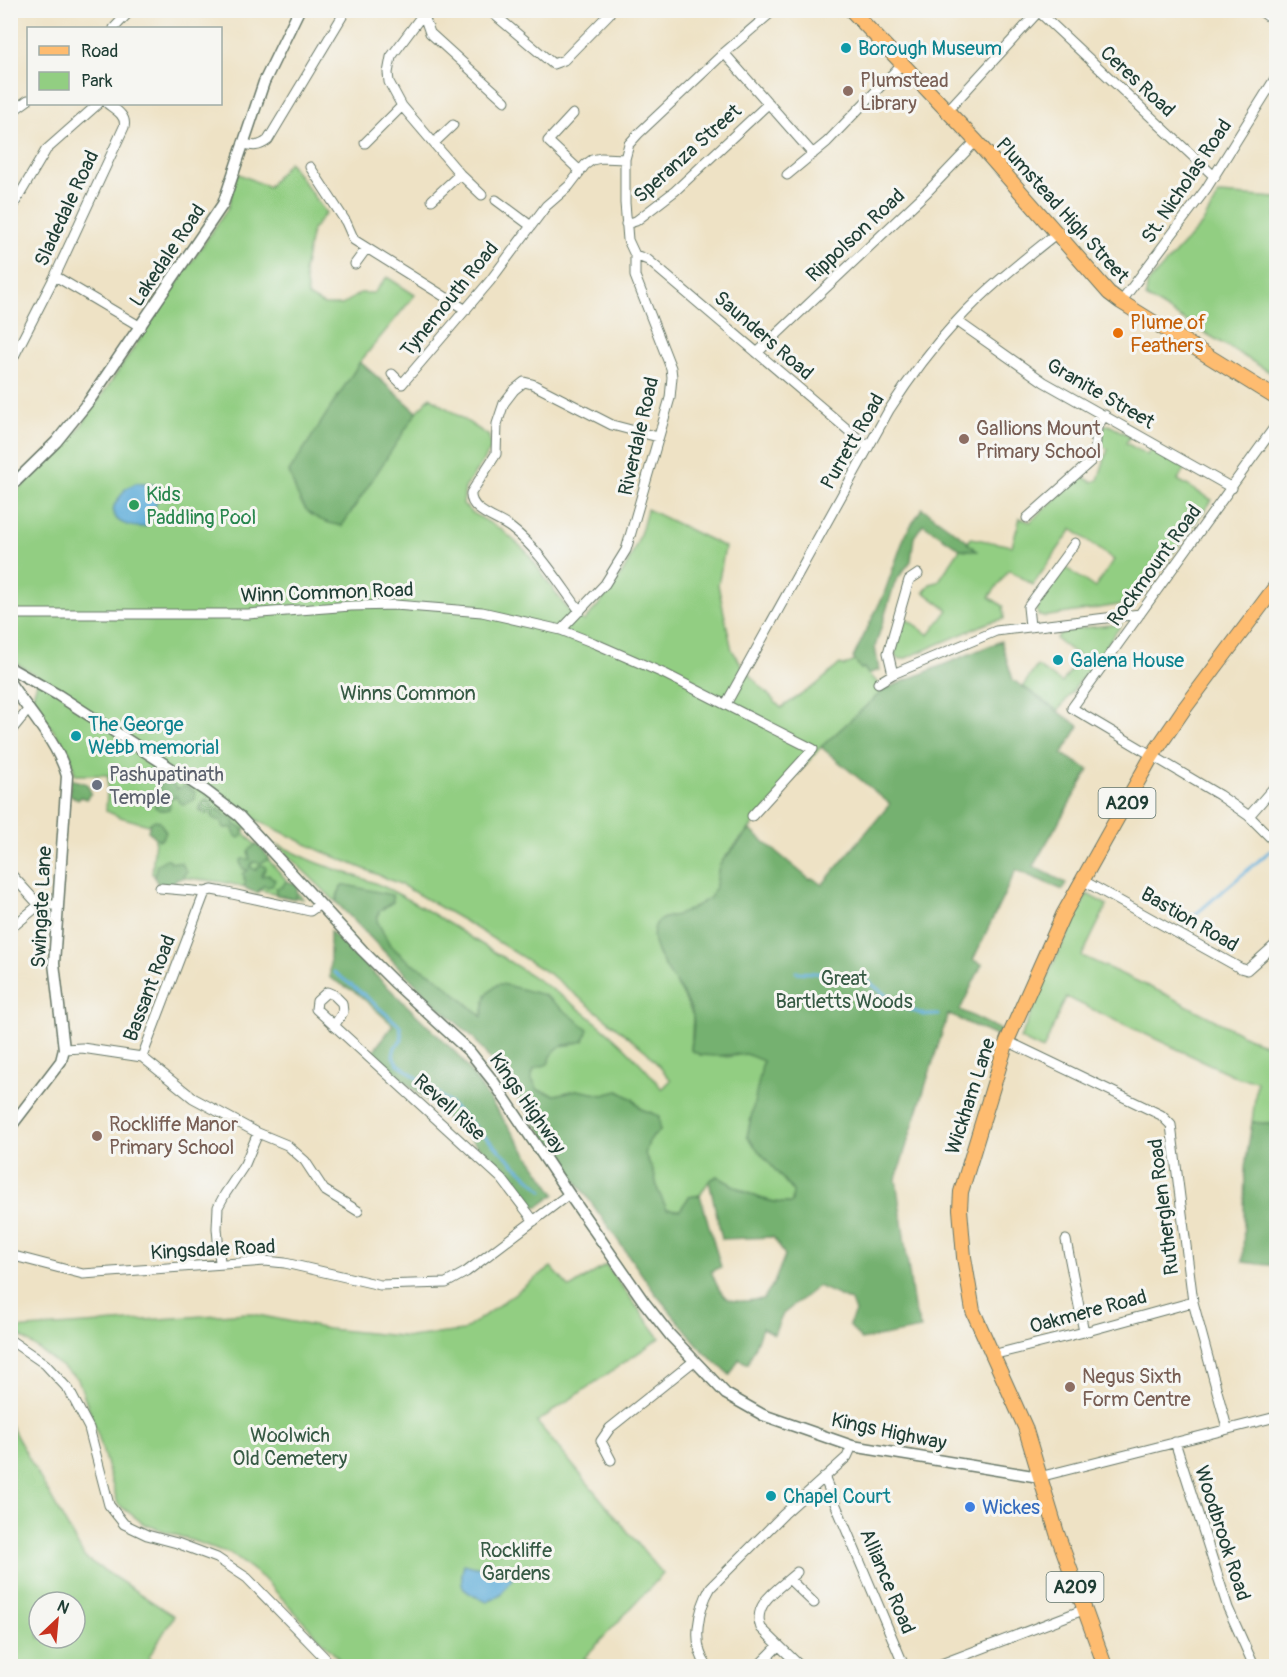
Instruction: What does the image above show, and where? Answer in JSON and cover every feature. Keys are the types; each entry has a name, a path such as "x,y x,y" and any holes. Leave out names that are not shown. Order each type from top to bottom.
{"main road":[{"name":"Plumstead High Street","path":"851,10 976,141 1096,280 1121,302 1276,398"},
{"name":"Wickham Lane","path":"1105,1666 1083,1610 1025,1427 971,1302 964,1257 961,1192 1007,1041 1041,961 1082,880 1152,756 1276,586"}],"street":[{"path":"115,27 131,10"},
{"name":"Lakedale Road","path":"10,487 57,442 76,419 223,204 264,82 299,10"},
{"path":"243,143 253,147 267,140 346,10"},
{"path":"489,10 552,64 564,60 609,14 606,10"},
{"name":"Riverdale Road","path":"561,630 605,584 626,550 670,398 671,368 635,276 635,255 628,240 625,159 633,139 724,53 774,10"},
{"path":"1259,10 1276,22"},
{"path":"423,11 430,33 505,101"},
{"path":"423,11 391,57 388,64 389,82 402,106 460,174 482,195"},
{"path":"947,111 1039,11"},
{"name":"Ceres Road","path":"1039,11 1215,177"},
{"name":"Speranza Street","path":"724,53 813,154"},
{"path":"787,175 813,154 902,64"},
{"name":"St. Nicholas Road","path":"1121,302 1173,236 1215,177 1276,77"},
{"path":"10,114 27,101"},
{"name":"Speranza Street","path":"626,224 636,221 675,191 769,103"},
{"path":"10,211 46,150 97,105"},
{"name":"Sladedale Road","path":"10,364 55,276 126,122 123,116 109,105"},
{"path":"365,143 402,106"},
{"path":"573,114 548,141 580,171"},
{"path":"434,143 453,125"},
{"name":"Rippolson Road","path":"757,353 928,191 976,141"},
{"name":"Tynemouth Road","path":"392,374 402,384 441,346 546,206 569,186 580,171 592,160 625,159"},
{"path":"310,167 346,222 354,240 466,310"},
{"path":"432,200 460,174"},
{"path":"496,200 531,225"},
{"name":"Purrett Road","path":"726,704 903,388 957,321 999,280 1057,233"},
{"path":"355,264 366,249"},
{"name":"Saunders Road","path":"635,255 648,260 868,447"},
{"path":"55,276 141,327"},
{"name":"Granite Street","path":"957,321 1044,382 1232,489"},
{"path":"580,611 524,539 506,524 475,506 470,499 471,493 496,454 497,424 504,403 524,382 612,424 658,437"},
{"path":"1026,518 1090,462 1095,454 1097,427 1105,415"},
{"name":"Rockmount Road","path":"1152,756 1072,708 1276,425"},
{"path":"1030,626 1029,607 1075,543"},
{"path":"893,674 888,653 909,580 918,574"},
{"name":"Winn Common Road","path":"10,614 238,614 395,605 482,612 561,630 633,659 813,748 752,816"},
{"path":"878,683 893,674 996,631 1140,614"},
{"name":"Kings Highway","path":"10,668 58,695 223,802 239,816 394,982 470,1052 493,1081 568,1194 644,1302 670,1335 726,1394 763,1415 852,1446 1039,1477"},
{"name":"Swingate Lane","path":"10,683 58,755 67,776 54,963 64,1049"},
{"path":"10,732 28,710"},
{"path":"1152,756 1219,795 1249,816 1276,843"},
{"path":"1249,816 1276,785"},
{"path":"10,873 39,905"},
{"name":"Bastion Road","path":"1082,880 1240,968 1247,970 1276,945"},
{"path":"160,888 205,892 212,890 310,911 320,904"},
{"name":"Bassant Road","path":"64,1049 82,1048 142,1057 205,892"},
{"path":"10,929 39,905 58,905"},
{"name":"Revell Rise","path":"334,1026 502,1179 534,1221"},
{"name":"Rutherglen Road","path":"1007,1041 1161,1115 1171,1125 1193,1302 1227,1428"},
{"path":"11,1126 61,1061 64,1049"},
{"path":"142,1057 193,1098 258,1133 287,1145 305,1161 324,1190 358,1211"},
{"path":"220,1263 218,1207 245,1164 258,1133"},
{"name":"Kingsdale Road","path":"10,1256 83,1275 265,1261 285,1263 380,1285 446,1283 466,1272 568,1194"},
{"path":"1066,1240 1084,1332"},
{"name":"Oakmere Road","path":"992,1354 1193,1302"},
{"path":"10,1340 45,1364 69,1390 89,1428 101,1479 110,1505 124,1524 147,1535 218,1558 243,1575 327,1660 330,1666"},
{"path":"611,1460 601,1441 610,1428 694,1361"},
{"path":"1039,1477 1276,1417"},
{"name":"Woodbrook Road","path":"1175,1442 1228,1608 1254,1666"},
{"path":"707,1666 700,1652 699,1642 701,1610 711,1587 847,1457 852,1446"},
{"name":"Alliance Road","path":"824,1478 904,1666"},
{"path":"797,1572 762,1604 758,1612 758,1620 761,1628 800,1666"},
{"path":"789,1579 814,1603"},
{"path":"936,1666 1083,1610"},
{"path":"758,1666 778,1646"}],"green space":[{"name":"Winns Common","path":"289,162 326,213 312,230 304,271 308,296 324,305 342,305 360,293 374,293 387,277 415,295 360,362 417,412 430,397 489,436 491,449 465,488 463,504 471,512 502,530 526,551 568,610 584,621 616,583 638,541 647,509 725,547 718,585 732,650 746,671 781,708 816,685 840,664 844,666 855,661 885,689 821,747 730,851 719,865 711,898 680,915 664,918 655,926 657,952 693,1016 691,1050 727,1057 746,1054 764,1060 747,1136 793,1191 792,1203 762,1199 717,1176 709,1181 700,1195 689,1197 680,1210 667,1209 645,1154 649,1141 660,1130 653,1113 641,1109 633,1099 619,1091 603,1095 577,1090 555,1095 538,1090 531,1078 534,1069 548,1064 552,1053 558,1046 570,1045 484,1001 483,1017 435,976 408,961 390,945 377,921 379,911 393,902 392,895 346,885 338,893 336,902 276,844 313,861 377,884 430,912 575,1005 621,1044 662,1089 671,1080 647,1052 551,975 400,884 321,851 253,818 244,832 303,899 222,882 152,874 156,827 106,811 108,775 75,775 69,751 31,701 39,677 11,660 10,498 77,432 228,208 237,173 268,187"},
{"path":"1219,194 1276,198 1276,376 1146,297 1147,284 1202,224"},
{"path":"360,362 417,412 342,526 319,519 306,509 297,494 289,472"},
{"path":"1105,425 1130,436 1126,443 1147,455 1151,448 1185,467 1178,480 1212,500 1137,602 1043,617 1038,615 1036,609 1066,568 1095,588 1114,560 1072,529 1033,585 1009,570 989,597 1003,606 1004,619 990,622 906,658 896,657 895,652 905,618 929,635 948,610 924,592 930,584 938,582 960,549 976,551 967,542 971,538 1012,546 1020,518 1030,522 1081,476 1092,482 1098,480 1108,449 1101,445 1102,428"},
{"path":"922,508 968,541 967,543 977,551 960,549 923,524 914,537 911,561 895,582 875,647 879,670 868,674 853,658 884,594 905,535"},
{"path":"1122,624 1058,711 1023,686 1037,666 1062,683 1080,657 1056,639 1062,630"},
{"name":"Great Bartletts Woods","path":"1001,641 1013,680 1079,726 1062,754 1089,770 1033,866 1066,883 1063,890 1016,870 973,960 982,964 960,1010 1001,1030 998,1037 948,1014 896,1179 914,1308 921,1329 861,1340 849,1325 855,1312 851,1301 818,1286 783,1314 774,1334 762,1328 748,1364 739,1359 730,1375 703,1351 655,1293 473,1037 432,1001 336,902 341,886 346,885 392,895 393,902 379,911 377,921 390,945 408,961 435,976 482,1017 486,995 498,984 502,984 544,995 588,1029 584,1041 561,1046 554,1052 548,1064 534,1069 531,1078 538,1090 555,1095 577,1090 603,1095 618,1091 633,1099 641,1109 659,1116 660,1130 649,1141 645,1154 667,1209 680,1210 689,1197 700,1195 721,1267 711,1271 720,1290 724,1296 735,1301 763,1299 774,1283 785,1255 773,1237 722,1239 709,1181 717,1176 762,1199 792,1203 793,1191 747,1137 763,1061 746,1054 700,1055 691,1050 693,1017 690,1007 655,946 653,934 656,924 710,898 716,885 719,865 750,830 809,879 814,879 822,885 890,804 821,747 885,689"},
{"path":"71,779 87,784 91,793 86,799 81,797 78,800 69,794"},
{"path":"170,781 177,789 185,786 195,792 195,799 184,805 176,796 168,801 169,809 162,810 155,807 160,784"},
{"path":"207,799 212,802 213,809 221,810 226,817 235,821 235,825 243,828 242,836 239,838 236,836 233,828 224,828 221,821 213,819 211,812 207,814 200,811 201,803"},
{"path":"155,820 159,821 166,832 159,840 148,831 150,823"},
{"path":"256,844 268,857 261,863 253,862 250,867 256,870 260,865 265,866 266,869 261,876 269,875 275,880 272,886 264,885 257,893 244,886 246,881 243,879 245,878 243,874 248,870 243,869 240,862 242,859 250,859 248,851"},
{"path":"166,859 181,863 187,871 181,879 176,879 173,886 162,886 157,883 154,876 157,865"},
{"path":"286,881 298,884 294,899 276,895 276,888 282,887"},
{"path":"1087,894 1107,905 1082,956 1165,994 1255,1041 1273,1046 1276,1042 1276,1125 1252,1122 1257,1081 1239,1078 1066,997 1043,1050 1020,1039"},
{"path":"330,931 460,1057 555,1194 539,1206 529,1207 522,1198 523,1192 487,1154 372,1053 393,1025 357,993 330,978"},
{"path":"1252,1122 1276,1125 1276,1266 1243,1262 1245,1167"},
{"name":"Woolwich Old Cemetery","path":"606,1265 660,1338 537,1422 663,1574 584,1658 598,1666 344,1666 263,1578 231,1554 144,1524 118,1504 99,1438 78,1379 11,1329 248,1313 328,1329 410,1337 463,1331 551,1267 570,1288"},
{"path":"11,1426 85,1558 174,1616 148,1658 159,1666 11,1666"}],"water":[{"name":"Kids Paddling Pool","path":"136,483 154,485 159,493 151,521 147,526 136,527 124,524 115,517 113,512 115,504 125,489"},
{"path":"464,1564 514,1577 501,1594 487,1602 468,1592 462,1585"}],"waterway":[{"path":"1184,924 1270,851"},
{"path":"334,972 400,1026 402,1040 395,1047 393,1056 397,1063 446,1100 543,1191"},
{"path":"796,972 853,975 864,978 897,1004 924,1015 938,1015"}],"place":[{"name":"Borough Museum","path":"846,48"},
{"name":"Plumstead Library","path":"848,91"},
{"name":"Plume of Feathers","path":"1118,333"},
{"name":"Gallions Mount Primary School","path":"964,439"},
{"name":"Kids Paddling Pool","path":"134,505"},
{"name":"Galena House","path":"1058,660"},
{"name":"The George Webb memorial","path":"76,736"},
{"name":"Pashupatinath Temple","path":"97,785"},
{"name":"Rockliffe Manor Primary School","path":"97,1136"},
{"name":"Negus Sixth Form Centre","path":"1070,1387"},
{"name":"Chapel Court","path":"771,1496"},
{"name":"Wickes","path":"970,1507"}],"park label":[{"name":"Rockliffe Gardens","path":"516,1562"}]}
